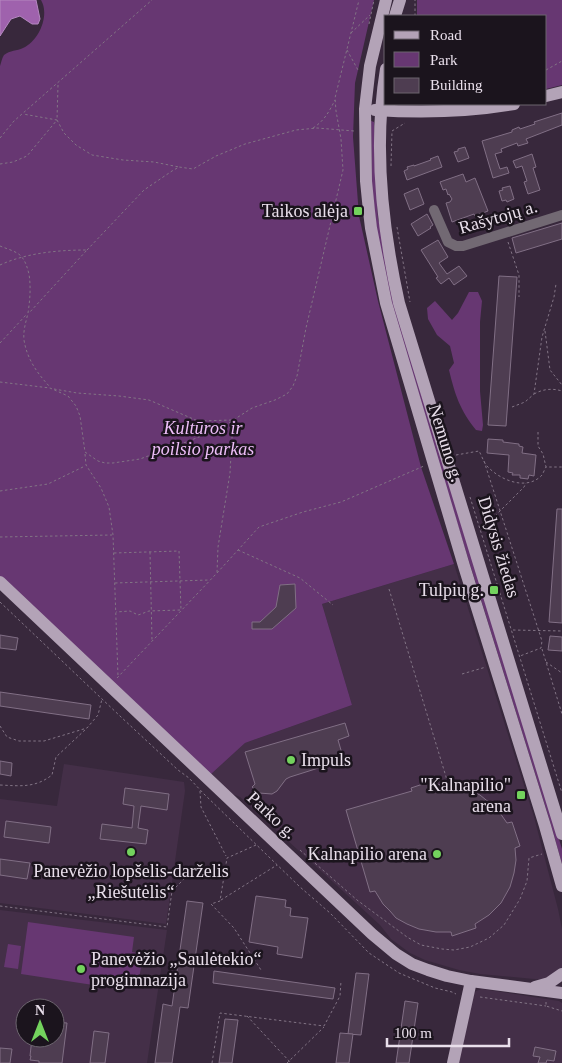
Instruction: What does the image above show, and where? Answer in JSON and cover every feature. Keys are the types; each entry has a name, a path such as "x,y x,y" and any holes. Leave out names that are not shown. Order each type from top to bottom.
{"main road":[{"name":"Nemuno g.","path":"386,0 370,66 365,109 367,196 378,266 386,303 440,460 562,834"},
{"path":"396,15 400,0"},
{"name":"Nemuno g.","path":"384,85 381,110 380,173 390,264 398,303 481,621 562,886"},
{"path":"547,96 562,92"},
{"path":"365,109 406,111 464,110 506,105"},
{"name":"Parko g.","path":"0,582 383,944 396,954 412,964 447,976 562,993"},
{"path":"530,988 549,983 562,974"},
{"path":"453,1063 471,980"}],"street":[{"name":"Rašytojų a.","path":"434,210 448,242 456,246 463,246 562,215"}],"path":[{"path":"0,138 14,121 152,0"},
{"path":"312,128 321,122 329,112 335,98 359,0"},
{"path":"415,0 415,15"},
{"path":"351,34 370,15"},
{"path":"347,49 360,72"},
{"path":"547,69 562,61"},
{"path":"58,83 57,120 64,133 76,145 92,155 154,162 193,169 216,156 245,144 296,130 312,128 354,131"},
{"path":"85,452 98,461 105,463 140,459 189,442 221,428 252,408 287,394 293,386 297,376 306,328 343,170 335,98"},
{"path":"392,172 392,132 407,122 406,111"},
{"path":"22,114 57,120"},
{"path":"0,164 13,162 27,156 57,120"},
{"path":"0,343 144,190 179,167"},
{"path":"396,221 411,304"},
{"path":"505,233 519,275 519,297"},
{"path":"0,246 18,254 27,264 30,300 24,328 24,339 29,358 50,388 68,396 76,406 80,416 86,465 101,488 109,507 114,553 118,677"},
{"path":"0,265 22,257 65,250 87,250"},
{"path":"534,394 542,338 556,284"},
{"path":"545,328 550,370 562,385"},
{"path":"0,382 77,393 149,400 198,421 233,420"},
{"path":"512,407 525,402 542,390 555,389 562,391"},
{"path":"217,573 218,547 230,473 233,420"},
{"path":"115,680 259,527 303,512 341,502 457,454 479,451 488,467 505,480 517,483 530,482 540,477 546,467 543,454 538,446 538,432"},
{"path":"483,458 538,630"},
{"path":"0,491 48,484 86,465"},
{"path":"546,467 562,467"},
{"path":"481,530 527,483"},
{"name":"Didysis žiedas","path":"469,492 562,792"},
{"path":"0,537 113,535"},
{"path":"238,550 300,578 333,605"},
{"path":"150,551 152,640"},
{"path":"114,553 179,551 181,610"},
{"path":"115,583 210,580"},
{"path":"389,589 448,780"},
{"path":"116,612 130,611 138,615 152,611 181,610"},
{"path":"512,630 562,631"},
{"path":"541,648 562,714"},
{"path":"546,662 562,673"},
{"path":"0,785 32,785 44,781 52,774 56,757 98,716 102,698"},
{"path":"0,726 7,737 18,742 44,741 87,728"},
{"path":"200,790 201,807 227,858 220,901"},
{"path":"227,858 257,845"},
{"path":"296,847 356,900 407,937 421,945 454,950 470,947 483,941 504,926 520,900 527,881 529,858 552,852"},
{"path":"261,970 234,928 211,904 220,901 278,864"},
{"path":"0,906 167,927 172,891 187,876"},
{"path":"246,1016 289,1062 324,1026 340,996 341,981"},
{"path":"212,1063 220,1013 324,1026"}],"shaded area":[{"path":"0,0 36,0 40,19 38,24 32,24 20,16 11,19 0,36"},
{"path":"454,564 534,817 558,909 562,929 562,970 545,980 480,974 459,970 425,960 410,953 391,939 380,925 240,797 230,793 210,775 245,743 352,705 322,604"},
{"path":"64,764 184,782 185,791 166,924 0,903 0,799 57,806"},
{"name":"Panevėžio „Saulėtekio“ progimnazija","path":"0,910 167,930 147,1063 0,1063"},
{"path":"482,989 562,1003 562,1063 458,1063 474,994"}],"green space":[{"name":"Kultūros ir poilsio parkas","path":"41,0 374,0 355,83 353,137 359,216 378,301 421,467 454,564 322,604 352,705 245,743 210,775 0,576 0,66 4,55 29,45 38,34 44,13"},
{"path":"417,0 562,0 562,85 547,89 547,15 417,15"},
{"path":"371,121 374,122 378,219 562,849 562,864 398,333 378,241 372,188"},
{"path":"469,292 478,292 482,301 480,322 480,391 482,431 476,430 462,409 449,370 454,363 450,346 437,335 428,319 427,308 435,301 452,320"},
{"path":"28,922 134,937 132,952 143,954 138,986 127,984 126,990 21,974"},
{"path":"8,944 21,946 18,969 4,967"}],"building":[{"path":"562,113 562,125 526,139 528,143 518,146 517,143 501,149 502,152 495,154 500,169 507,167 509,173 493,178 482,141"},
{"path":"465,147 469,158 458,162 454,152"},
{"path":"532,154 536,167 533,168 540,190 528,194 524,182 527,181 522,166 516,168 513,161"},
{"path":"438,156 442,167 407,180 404,171 408,169 407,167"},
{"path":"463,174 466,182 475,178 488,211 452,222 446,203 452,199 446,189 443,190 440,182"},
{"path":"510,186 514,199 507,202 506,200 502,201 499,191"},
{"path":"418,188 424,204 410,210 404,194"},
{"path":"427,214 433,225 418,236 411,224"},
{"path":"562,223 562,239 516,253 512,238"},
{"path":"438,240 448,257 439,263 447,274 459,266 467,276 454,285 449,278 441,284 421,250"},
{"path":"499,276 517,277 506,426 488,425"},
{"path":"488,439 519,444 519,446 523,447 522,453 536,455 534,476 529,475 528,479 520,478 520,475 512,475 513,473 508,472 509,455 487,453"},
{"path":"557,509 562,509 562,623 549,622"},
{"path":"295,584 296,608 272,629 252,629 252,622 260,622 276,607 280,585"},
{"path":"0,635 18,638 16,650 0,648"},
{"path":"550,636 562,637 562,651 548,650"},
{"path":"0,692 91,705 89,719 0,706"},
{"name":"Impuls","path":"345,723 349,736 338,740 343,757 328,762 328,765 286,779 277,791 272,794 259,793 252,787 255,784 245,752"},
{"path":"0,761 12,763 11,776 0,774"},
{"name":"Kalnapilio arena","path":"431,780 433,784 466,789 480,795 500,813 507,823 512,822 520,846 515,848 514,873 510,887 501,903 489,915 475,924 476,928 452,936 451,932 419,929 407,924 396,918 383,904 375,891 370,892 346,810 412,791 411,788"},
{"path":"125,788 169,794 167,810 141,806 138,828 148,830 146,844 100,839 102,824 132,828 134,806 123,804"},
{"path":"6,821 51,827 49,843 4,837"},
{"path":"0,859 30,863 27,879 0,875"},
{"path":"256,896 286,900 285,907 291,908 290,916 308,918 302,958 277,954 278,947 249,942"},
{"path":"187,901 203,903 188,1008 180,1007 172,1063 155,1063 163,1004 172,1006"},
{"path":"214,971 335,988 333,999 213,983"},
{"path":"356,973 369,974 361,1035 348,1034"},
{"path":"405,1001 418,1003 409,1063 396,1063"},
{"path":"225,1019 238,1020 232,1063 219,1063"},
{"path":"65,1023 67,1023 65,1039"},
{"path":"94,1031 109,1033 105,1063 90,1063"},
{"path":"340,1033 353,1034 349,1063 336,1063"},
{"path":"535,1047 556,1051 554,1061 547,1060 546,1063 538,1063 540,1057 533,1056"},
{"path":"0,1048 12,1049 10,1063 0,1063"},
{"path":"31,1048 64,1048 62,1063 39,1063 39,1061 30,1060"}],"place":[{"name":"Taikos alėja","path":"358,211"},
{"name":"Tulpių g.","path":"494,590"},
{"name":"Impuls","path":"291,760"},
{"name":"\"Kalnapilio\" arena","path":"521,795"},
{"name":"Panevėžio lopšelis-darželis „Riešutėlis“","path":"131,852"},
{"name":"Kalnapilio arena","path":"437,854"},
{"name":"Panevėžio „Saulėtekio“ progimnazija","path":"81,969"}]}
